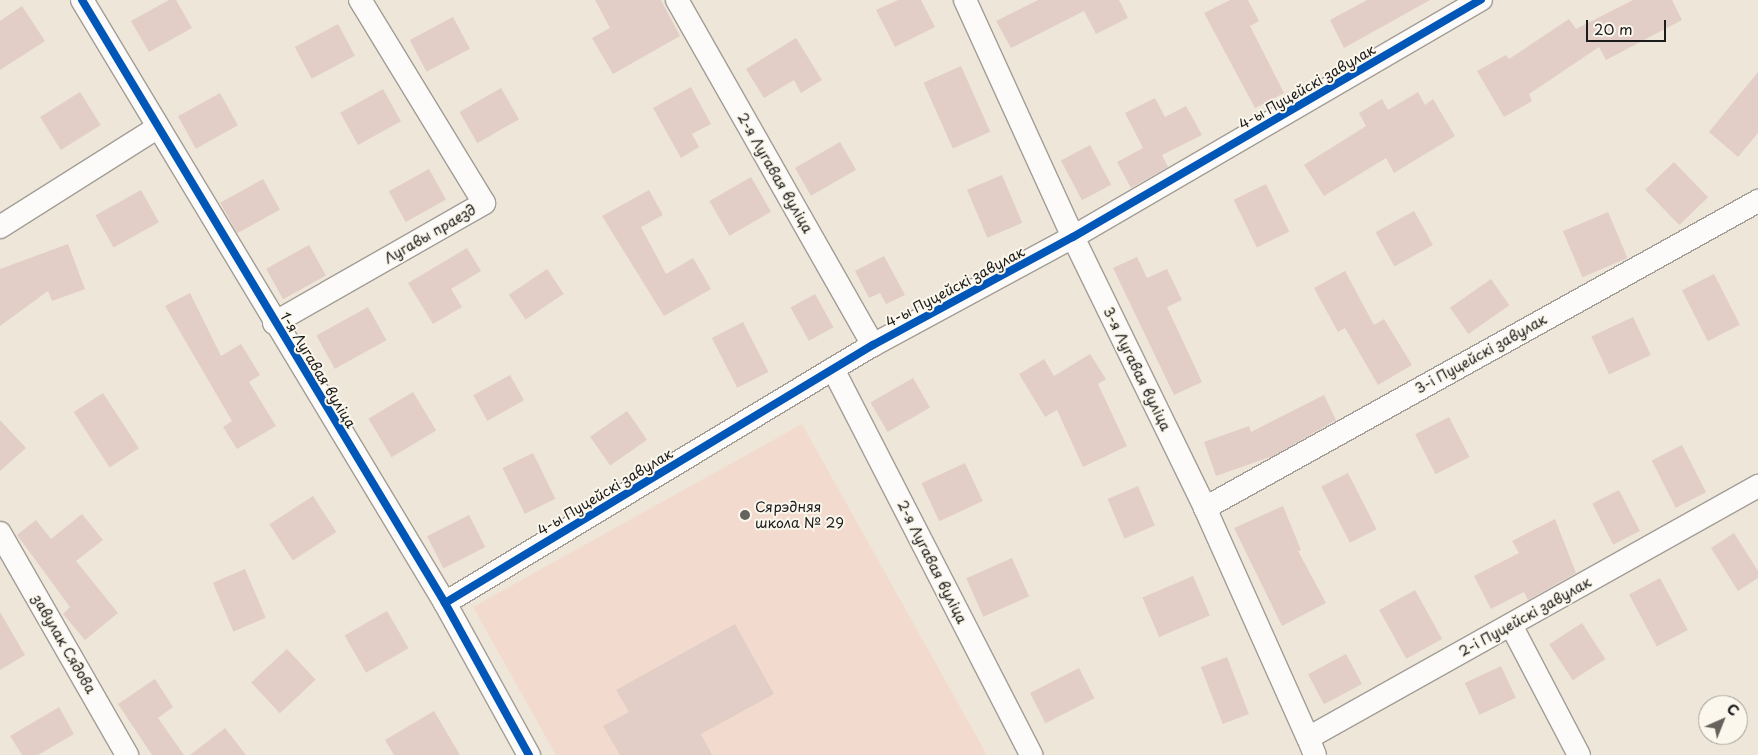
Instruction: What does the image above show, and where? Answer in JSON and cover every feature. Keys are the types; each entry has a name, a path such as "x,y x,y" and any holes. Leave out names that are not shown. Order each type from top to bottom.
{"street":[{"name":"1-я Лугавая вуліца","path":"82,0 274,323 445,603 529,755"},
{"name":"Лугавы праезд","path":"274,323 484,203 360,0"},
{"name":"2-я Лугавая вуліца","path":"676,0 873,345"},
{"name":"3-я Лугавая вуліца","path":"965,0 1072,237 1205,508 1311,747"},
{"name":"4-ы Пуцейскі завулак","path":"445,603 873,345 1072,237 1481,0"},
{"path":"0,227 158,127"},
{"name":"3-і Пуцейскі завулак","path":"1205,508 1758,201"},
{"name":"2-я Лугавая вуліца","path":"833,369 1031,755"},
{"name":"2-і Пуцейскі завулак","path":"1311,747 1511,625 1758,486"},
{"name":"завулак Сядова","path":"0,533 127,755"},
{"path":"1511,625 1579,755"}],"shaded area":[{"name":"Сярэдняя школа № 29","path":"802,424 987,755 556,755 473,607"}],"building":[{"path":"169,0 176,0 192,28 149,52 131,21"},
{"path":"595,0 661,0 680,36 613,74 592,38 610,28"},
{"path":"898,0 921,0 935,27 895,47 876,10"},
{"path":"1038,0 1119,0 1128,18 1096,34 1084,11 1011,48 996,21"},
{"path":"1230,0 1248,0 1259,21 1250,26 1284,93 1255,108 1204,13"},
{"path":"1367,0 1430,0 1344,48 1330,20"},
{"path":"1633,0 1672,0 1682,20 1606,60 1599,47 1529,94 1532,101 1504,117 1477,71 1506,55 1509,59 1569,19 1576,29"},
{"path":"22,6 45,41 0,70 0,21"},
{"path":"453,17 470,49 427,72 410,40"},
{"path":"338,24 355,56 312,79 295,47"},
{"path":"796,38 822,80 801,93 794,80 764,98 746,69"},
{"path":"961,66 990,132 953,148 924,83"},
{"path":"1758,72 1758,133 1738,157 1709,132"},
{"path":"691,87 711,124 692,134 699,147 681,158 653,108"},
{"path":"501,88 519,119 477,143 459,112"},
{"path":"383,89 401,121 358,145 340,113"},
{"path":"80,92 101,125 61,150 40,117"},
{"path":"1418,92 1425,105 1433,99 1455,136 1394,173 1386,158 1324,196 1304,165 1366,126 1359,113 1382,99 1388,110"},
{"path":"220,93 238,125 196,149 178,116"},
{"path":"1155,98 1165,117 1186,106 1202,135 1162,155 1168,167 1131,188 1117,162 1143,148 1125,113"},
{"path":"840,142 856,170 811,196 795,168"},
{"path":"1090,145 1111,185 1082,200 1061,160"},
{"path":"1674,162 1708,197 1679,225 1645,190"},
{"path":"429,169 446,200 406,222 389,191"},
{"path":"1002,175 1022,223 987,238 967,190"},
{"path":"751,177 771,212 729,236 709,201"},
{"path":"263,179 280,210 237,233 220,203"},
{"path":"1266,184 1289,232 1257,247 1234,200"},
{"path":"141,190 159,222 113,248 96,215"},
{"path":"649,190 663,215 641,227 666,274 693,258 711,289 664,316 602,216"},
{"path":"1414,211 1433,245 1394,266 1376,232"},
{"path":"1608,212 1628,258 1582,277 1563,231"},
{"path":"68,244 85,289 52,301 48,291 0,326 0,269"},
{"path":"309,245 326,276 283,299 266,269"},
{"path":"467,248 481,271 451,289 462,307 433,324 408,283"},
{"path":"884,256 905,295 886,304 880,293 869,298 855,271"},
{"path":"1137,257 1147,278 1167,269 1182,300 1167,307 1202,382 1174,395 1113,268"},
{"path":"547,269 564,294 526,320 509,295"},
{"path":"1345,271 1374,325 1384,319 1412,365 1378,385 1345,328 1338,332 1314,288"},
{"path":"1714,274 1740,325 1708,341 1682,290"},
{"path":"1491,279 1509,305 1468,334 1450,308"},
{"path":"190,293 221,356 241,344 260,375 249,382 276,426 237,449 223,427 232,421 165,306"},
{"path":"815,294 833,327 809,341 791,308"},
{"path":"368,307 386,340 335,369 316,336"},
{"path":"1633,317 1651,355 1609,375 1591,336"},
{"path":"743,322 768,372 737,388 712,338"},
{"path":"1090,354 1106,379 1098,384 1127,446 1083,467 1057,410 1045,417 1019,374 1044,359 1054,376"},
{"path":"510,375 524,400 487,421 473,395"},
{"path":"913,378 930,407 888,432 871,403"},
{"path":"413,392 436,431 392,457 368,419"},
{"path":"103,393 139,448 110,467 74,412"},
{"path":"1324,395 1336,420 1273,456 1216,476 1204,442 1249,426 1251,432"},
{"path":"627,411 647,440 610,465 590,437"},
{"path":"1449,417 1469,457 1436,474 1415,434"},
{"path":"0,420 26,448 0,471"},
{"path":"1682,445 1706,492 1676,508 1652,460"},
{"path":"533,453 555,499 525,514 502,468"},
{"path":"965,463 983,501 939,521 921,483"},
{"path":"1348,473 1377,529 1350,543 1321,487"},
{"path":"1138,486 1155,526 1124,538 1108,499"},
{"path":"1619,490 1640,531 1613,545 1592,504"},
{"path":"313,496 336,532 293,560 269,524"},
{"path":"1283,506 1301,550 1298,551 1326,603 1282,626 1234,528"},
{"path":"82,514 103,540 76,561 118,613 85,640 63,614 70,607 17,535 36,520 51,539"},
{"path":"469,515 485,547 443,568 427,536"},
{"path":"1555,519 1576,573 1528,600 1524,592 1491,609 1474,576 1519,553 1512,541"},
{"path":"1734,533 1758,571 1758,578 1738,591 1711,548"},
{"path":"1012,558 1029,596 983,617 966,578"},
{"path":"245,569 266,618 233,631 213,583"},
{"path":"1193,576 1210,616 1159,637 1142,597"},
{"path":"1660,578 1688,630 1657,647 1629,594"},
{"path":"1415,590 1442,639 1406,659 1379,610"},
{"path":"387,611 409,648 366,673 345,636"},
{"path":"0,612 25,655 0,670"},
{"path":"1582,623 1605,659 1573,680 1549,644"},
{"path":"735,624 774,694 701,734 712,755 620,755 603,726 629,712 616,690"},
{"path":"287,649 316,680 280,713 251,682"},
{"path":"1346,654 1362,684 1324,704 1308,674"},
{"path":"1227,657 1249,714 1223,724 1201,667"},
{"path":"1501,666 1516,698 1480,715 1465,683"},
{"path":"1079,668 1094,698 1045,723 1030,693"},
{"path":"155,679 173,707 158,718 184,755 152,755 118,704"},
{"path":"59,707 74,734 38,755 22,755 10,736"},
{"path":"434,711 460,755 394,755 385,740"},
{"path":"225,728 246,755 190,755"}],"cycle path":[{"path":"82,0 445,603 529,755"},
{"path":"445,603 873,345 1073,237 1481,0"}],"place":[{"name":"Сярэдняя школа № 29","path":"745,515"}]}
